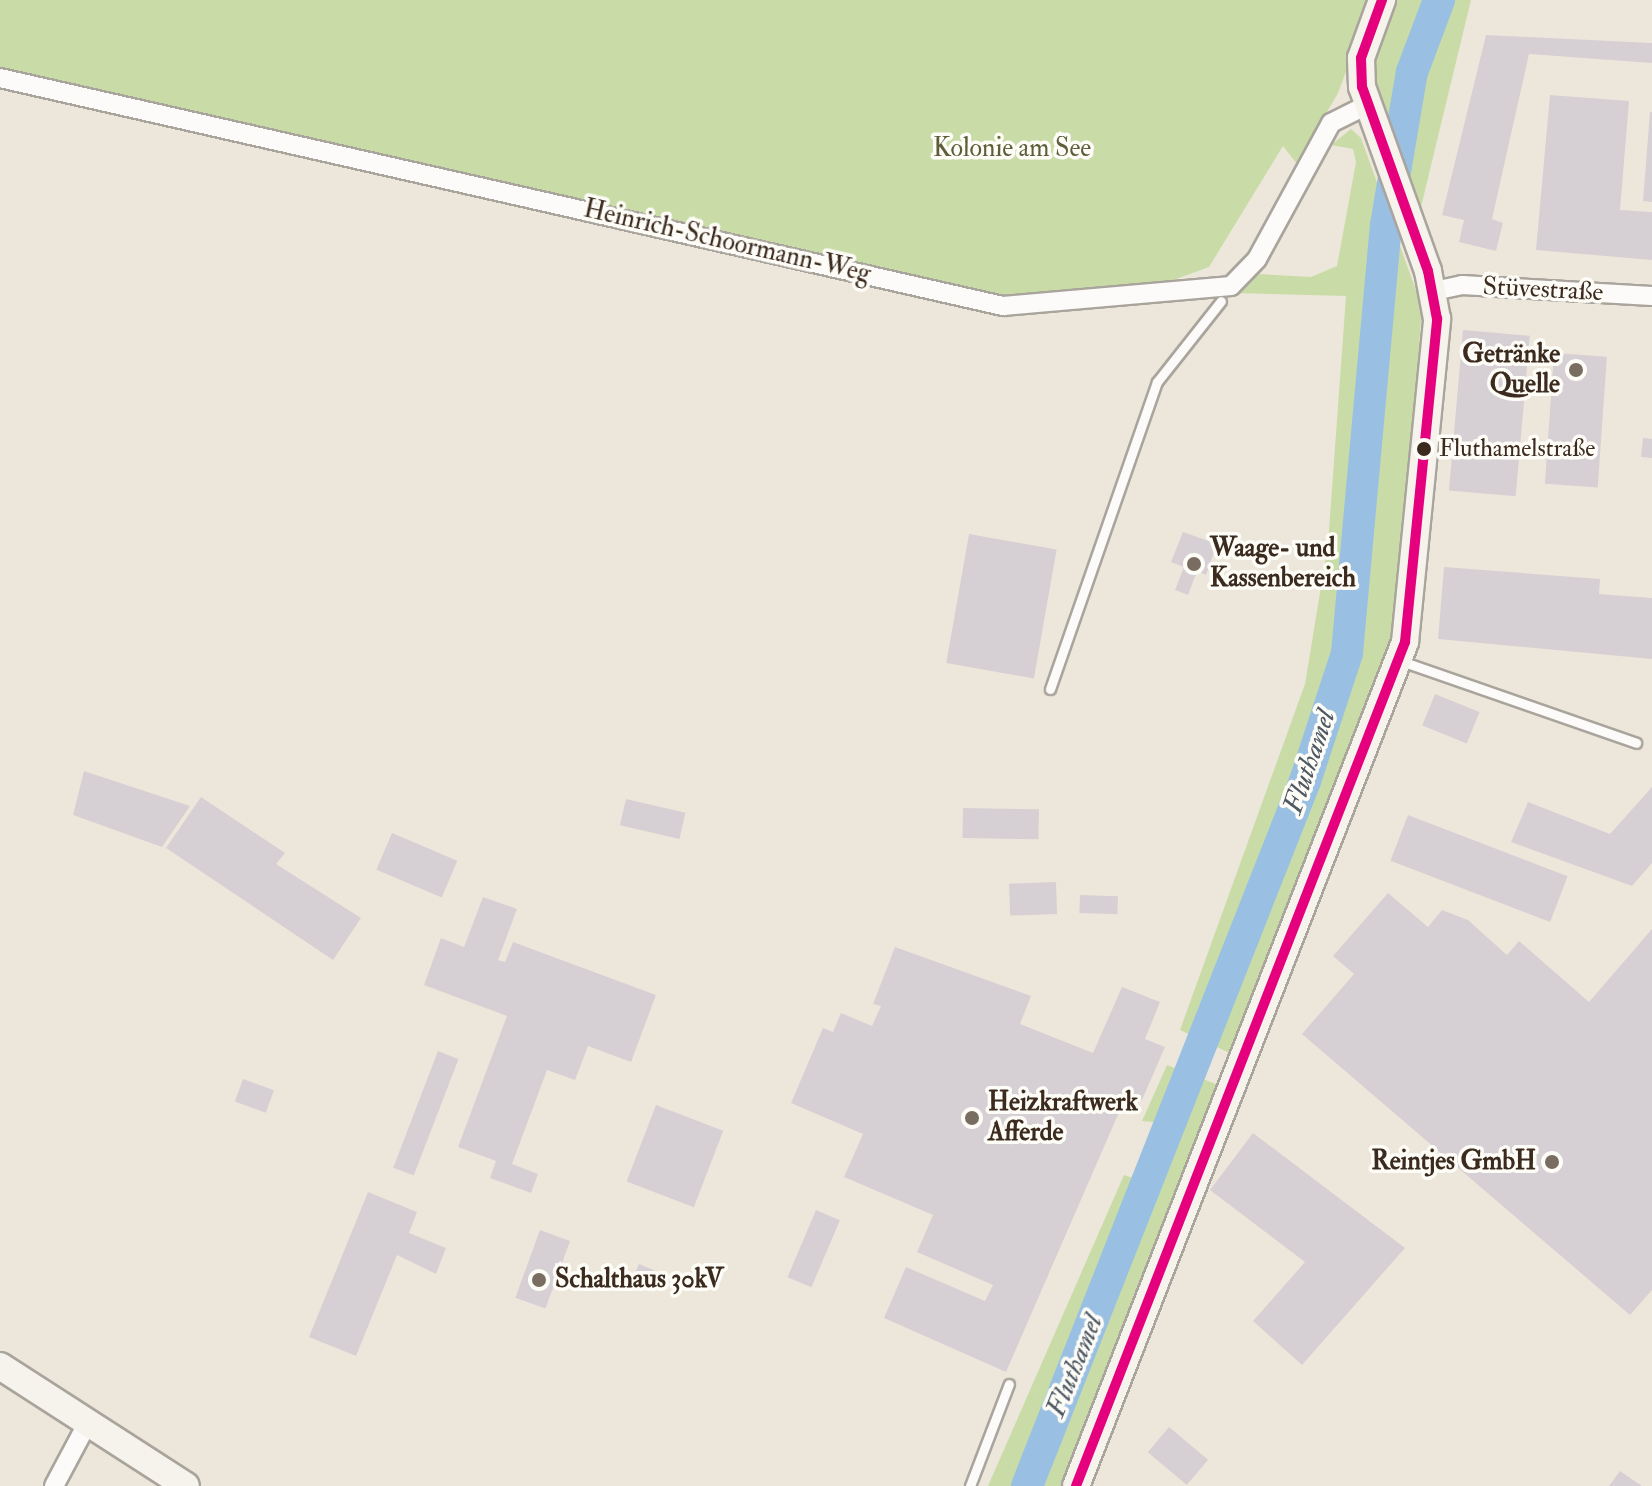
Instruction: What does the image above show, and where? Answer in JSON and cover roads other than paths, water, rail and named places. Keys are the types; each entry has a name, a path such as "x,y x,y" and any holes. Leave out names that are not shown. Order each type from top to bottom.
{"main road":[{"path":"1076,1486 1400,661 1434,291 1367,105 1361,58 1382,0"},
{"path":"0,1366 186,1486"}],"street":[{"name":"Heinrich-Schoormann-Weg","path":"0,78 1003,306 1231,286 1257,259 1331,123 1367,105"},
{"name":"Stüvestraße","path":"1434,291 1462,285 1652,296"},
{"path":"54,1486 88,1422"}],"lane":[{"path":"1050,689 1157,382 1221,301"},
{"path":"1400,661 1636,743"},
{"path":"970,1486 1009,1384"}],"waterway":[{"name":"Fluthamel","path":"1027,1486 1305,781 1347,653 1386,225 1412,72 1439,0"}],"place":[{"name":"Getränke Quelle","path":"1576,370"},
{"name":"Fluthamelstraße","path":"1424,449"},
{"name":"Waage- und Kassenbereich","path":"1194,564"},
{"name":"Heizkraftwerk Afferde","path":"972,1118"},
{"name":"Reintjes GmbH","path":"1552,1162"},
{"name":"Schalthaus 30kV","path":"539,1280"}],"park label":[{"name":"Kolonie am See","path":"1012,149"}]}
